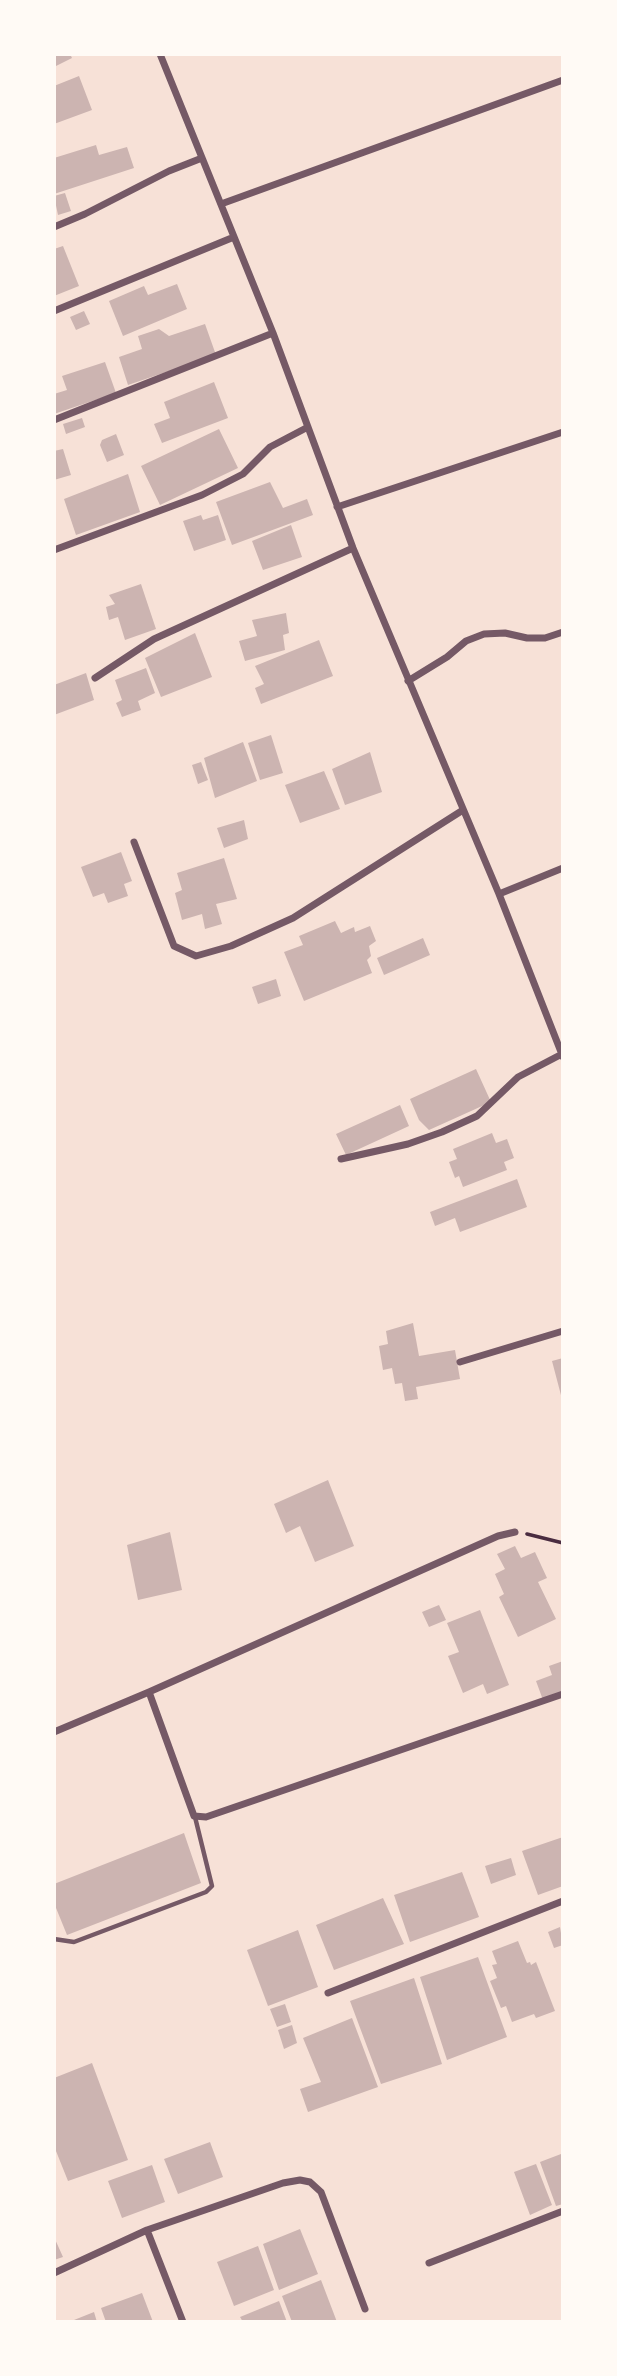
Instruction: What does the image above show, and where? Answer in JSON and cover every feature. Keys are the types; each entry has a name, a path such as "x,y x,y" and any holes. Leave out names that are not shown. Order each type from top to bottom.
{"street":[{"path":"160,54 234,237 353,548 499,894 562,1056 518,1077 477,1116 408,1144 341,1159"},
{"path":"221,204 563,80"},
{"path":"54,227 169,171 202,158"},
{"path":"54,311 234,237"},
{"path":"54,420 270,334"},
{"path":"54,550 202,495 243,474 270,446 308,427"},
{"path":"337,508 563,432"},
{"path":"95,678 154,639 353,548"},
{"path":"408,681 447,657 466,641 484,634 505,633 527,638 545,638 563,632"},
{"path":"134,842 174,946 196,956 231,946 293,918 463,810"},
{"path":"499,894 563,868"},
{"path":"460,1362 563,1331"},
{"path":"54,1732 498,1536 515,1532"},
{"path":"149,1692 194,1816 206,1817 563,1693"},
{"path":"328,1993 563,1901"},
{"path":"54,2273 147,2230 283,2183 300,2180 310,2182 321,2192 365,2309"},
{"path":"429,2263 563,2211"},
{"path":"147,2230 183,2322"}],"lane":[{"path":"54,1939 74,1942 206,1892 212,1886 194,1816"}],"path":[{"path":"515,1532 563,1543"}],"building":[{"path":"54,54 70,54 72,58 54,67"},
{"path":"79,76 92,110 54,124 54,86"},
{"path":"96,145 99,155 127,147 134,168 54,194 54,158"},
{"path":"65,193 71,211 58,215 54,196"},
{"path":"63,246 79,286 54,296 54,249"},
{"path":"177,284 187,309 123,336 109,301 144,286 148,295"},
{"path":"84,311 90,324 76,330 70,317"},
{"path":"205,324 216,355 128,385 119,357 142,349 138,336 159,329 169,336"},
{"path":"105,362 116,393 54,414 54,394 67,390 62,376"},
{"path":"214,382 228,418 162,443 154,424 170,418 164,402"},
{"path":"82,418 85,427 66,434 63,424"},
{"path":"219,429 238,468 160,505 141,466"},
{"path":"116,434 124,455 107,462 100,445 102,440"},
{"path":"63,449 71,475 54,480 54,451"},
{"path":"128,474 140,512 76,535 64,499"},
{"path":"270,482 283,508 307,499 313,515 232,545 216,502"},
{"path":"201,515 203,520 218,515 226,540 194,551 183,521"},
{"path":"291,525 302,557 263,570 252,541"},
{"path":"141,584 156,629 125,640 118,617 109,620 106,607 115,604 109,595"},
{"path":"286,613 289,633 283,635 285,650 245,661 239,641 257,636 252,620"},
{"path":"195,633 212,677 161,697 145,658"},
{"path":"319,640 333,676 261,704 255,688 264,684 255,666"},
{"path":"146,668 155,693 138,701 141,710 122,717 116,703 122,700 115,680"},
{"path":"86,673 94,700 54,715 54,685"},
{"path":"271,735 283,773 260,780 248,743"},
{"path":"243,742 257,781 215,798 204,758"},
{"path":"370,752 382,792 345,805 332,769"},
{"path":"201,762 208,780 198,784 192,765"},
{"path":"324,771 340,809 300,823 285,785"},
{"path":"244,820 248,839 224,848 217,828"},
{"path":"121,852 132,881 124,884 128,896 108,903 104,893 93,897 81,867"},
{"path":"224,858 237,899 216,904 222,924 205,929 202,914 182,920 175,893 182,890 177,873"},
{"path":"335,921 341,933 354,927 355,932 370,926 376,941 369,946 371,956 367,960 372,973 304,1001 284,952 303,945 299,936"},
{"path":"423,938 430,955 384,975 377,958"},
{"path":"276,979 281,996 258,1004 252,987"},
{"path":"476,1069 491,1102 429,1130 419,1120 410,1099"},
{"path":"400,1105 409,1126 346,1155 336,1134"},
{"path":"492,1133 496,1143 507,1139 514,1158 504,1162 507,1170 463,1187 459,1176 455,1178 449,1162 457,1159 453,1149"},
{"path":"517,1179 527,1207 460,1232 455,1218 435,1226 430,1212"},
{"path":"413,1323 419,1356 455,1350 460,1379 416,1387 418,1399 405,1401 402,1383 395,1384 392,1368 383,1370 379,1346 388,1344 386,1331"},
{"path":"563,1358 563,1399 562,1399 552,1361"},
{"path":"328,1480 354,1546 315,1562 300,1526 286,1533 274,1504"},
{"path":"170,1532 182,1590 138,1600 127,1545"},
{"path":"515,1546 521,1558 535,1552 547,1578 538,1582 556,1619 518,1637 499,1597 504,1594 495,1574 505,1569 497,1554"},
{"path":"439,1605 446,1620 429,1627 422,1612"},
{"path":"480,1610 509,1685 487,1694 483,1684 463,1693 448,1656 459,1652 447,1623"},
{"path":"563,1661 563,1692 543,1700 536,1681 552,1675 549,1666"},
{"path":"184,1833 201,1883 67,1935 54,1903 54,1884"},
{"path":"563,1837 563,1886 538,1895 522,1851"},
{"path":"511,1858 516,1875 491,1884 485,1866"},
{"path":"462,1872 479,1917 410,1942 394,1895"},
{"path":"383,1898 404,1944 334,1970 316,1925"},
{"path":"560,1927 563,1945 554,1948 548,1932"},
{"path":"298,1930 318,1987 268,2006 247,1950"},
{"path":"518,1941 527,1963 530,1962 531,1965 536,1962 555,2011 536,2018 534,2014 512,2022 506,2006 501,2008 490,1981 497,1978 492,1965 497,1964 492,1951"},
{"path":"478,1957 507,2037 447,2060 420,1977"},
{"path":"414,1978 442,2064 381,2084 350,2001"},
{"path":"285,2004 291,2022 277,2027 270,2009"},
{"path":"352,2018 378,2087 308,2112 300,2089 321,2082 303,2038"},
{"path":"292,2025 297,2043 284,2049 278,2030"},
{"path":"92,2063 128,2160 68,2181 54,2146 54,2078"},
{"path":"210,2142 223,2177 178,2194 164,2159"},
{"path":"561,2154 563,2204 556,2206 540,2162"},
{"path":"536,2164 552,2205 530,2215 514,2172"},
{"path":"152,2165 165,2202 122,2218 108,2181"},
{"path":"300,2229 318,2274 279,2290 263,2244"},
{"path":"54,2237 63,2257 54,2260"},
{"path":"258,2246 274,2290 234,2306 217,2262"},
{"path":"321,2280 337,2322 292,2322 282,2296"},
{"path":"142,2293 153,2322 106,2322 101,2308"},
{"path":"279,2301 287,2322 243,2322 240,2317"},
{"path":"94,2312 97,2322 69,2322"}]}
